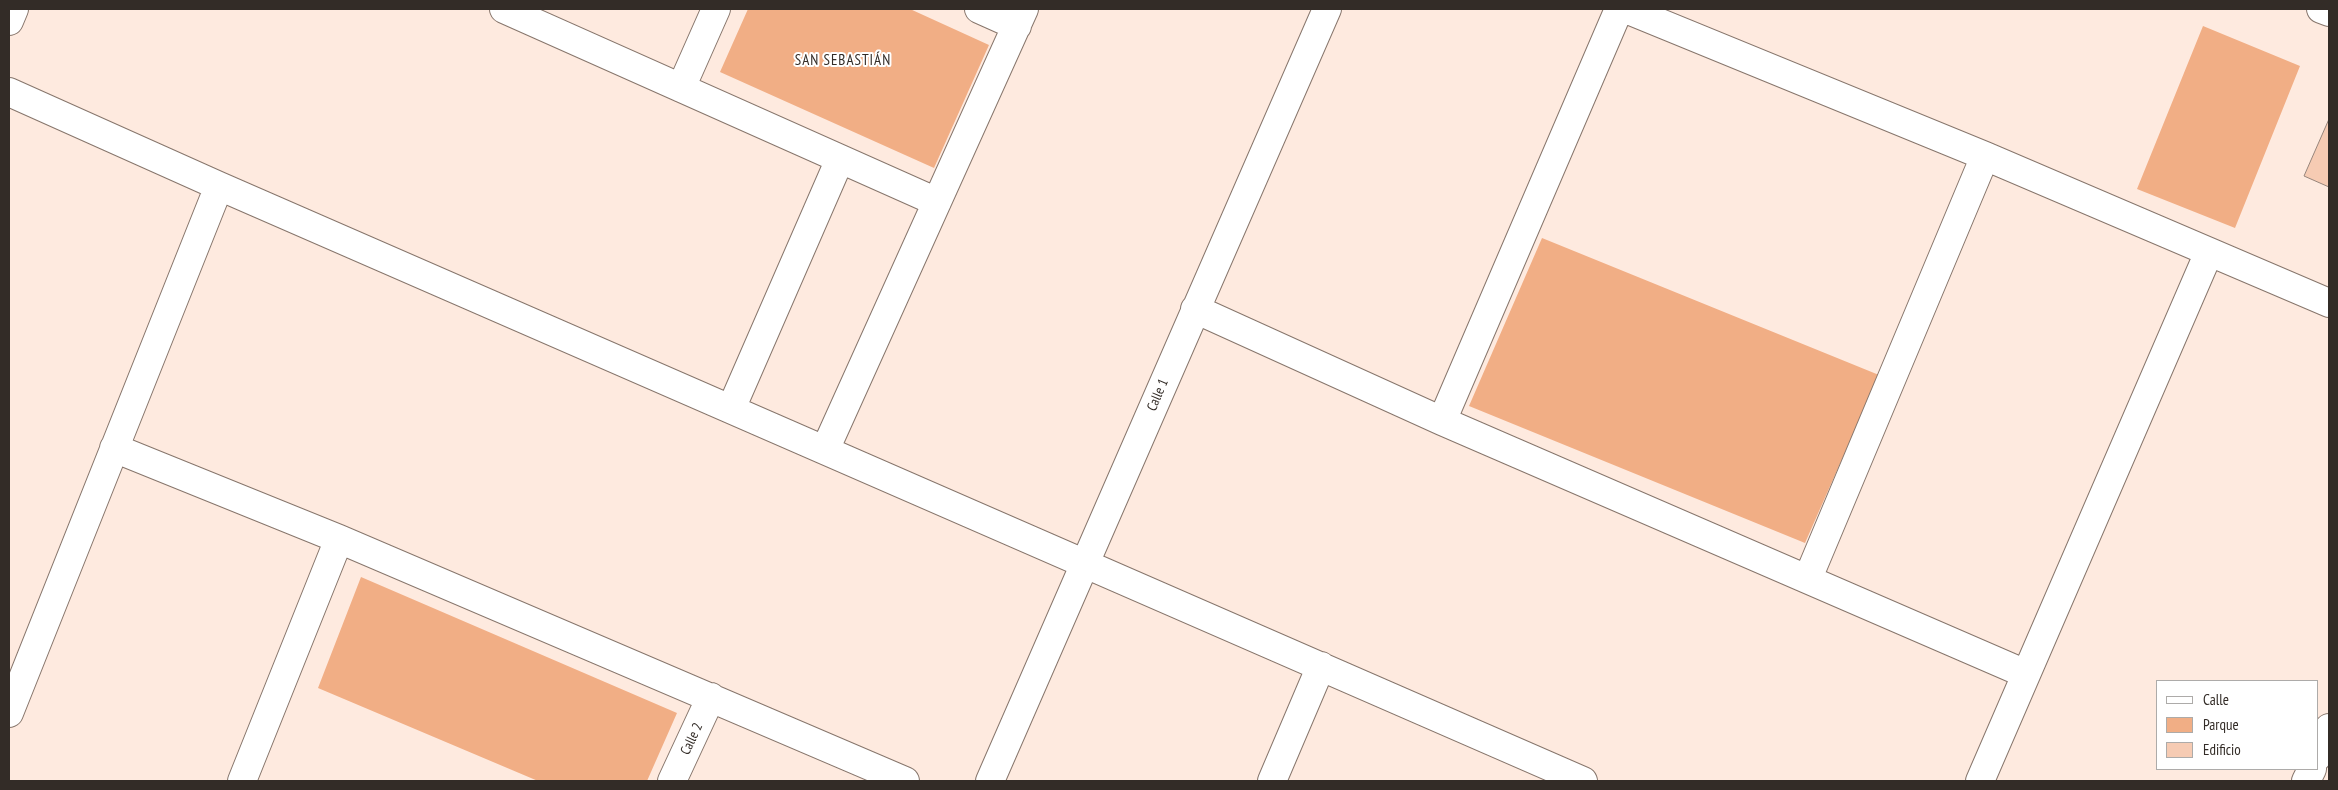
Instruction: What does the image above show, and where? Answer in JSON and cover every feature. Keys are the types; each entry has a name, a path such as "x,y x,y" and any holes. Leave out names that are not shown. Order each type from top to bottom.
{"street":[{"path":"9,21 14,9"},
{"path":"504,9 937,202"},
{"path":"681,88 716,9"},
{"path":"826,450 1020,17 979,9"},
{"name":"Calle 1","path":"990,781 1327,9"},
{"path":"1442,420 1619,9"},
{"path":"1626,9 1986,156 2329,303"},
{"path":"2321,9 2329,12"},
{"path":"9,92 219,186 1583,781"},
{"path":"1808,578 1986,156"},
{"path":"731,409 840,159"},
{"path":"9,713 219,186"},
{"path":"1980,781 2209,252"},
{"path":"1195,309 1442,420 2026,674"},
{"path":"114,448 339,539 905,781"},
{"path":"242,781 339,539"},
{"path":"1272,781 1321,666"},
{"name":"Calle 2","path":"672,781 711,697"},
{"path":"2318,755 2329,728"}],"green space":[{"path":"748,9 910,9 989,45 934,168 720,72"},
{"path":"2203,26 2300,66 2235,228 2137,189"},
{"path":"1542,238 1879,375 1805,543 1469,406"},
{"path":"361,577 677,713 647,781 538,781 318,688"}],"building":[{"path":"2329,119 2329,187 2304,176"}],"district":[{"name":"SAN SEBASTIÁN","path":"843,61"}]}
